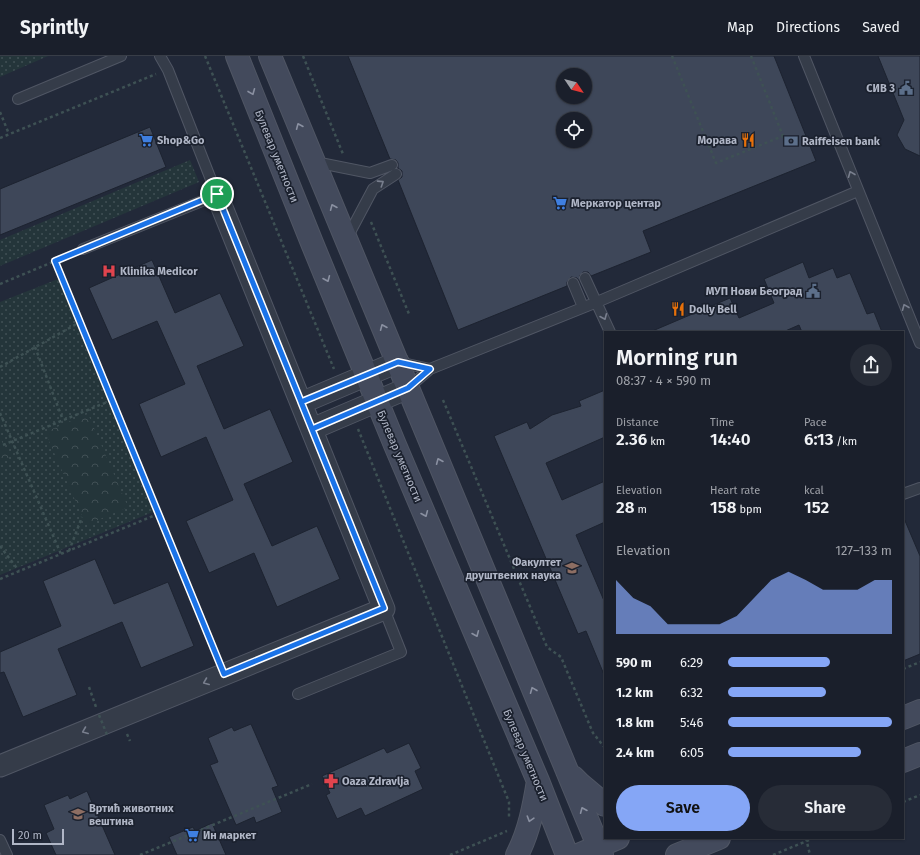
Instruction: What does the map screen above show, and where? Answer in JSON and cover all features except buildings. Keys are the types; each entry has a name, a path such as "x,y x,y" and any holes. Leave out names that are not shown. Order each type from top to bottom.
{"street":[{"name":"Булевар уметности","path":"237,56 366,375 538,781 567,855"},
{"path":"270,56 566,770 606,846 578,855"},
{"path":"0,766 384,608 217,194"},
{"path":"301,402 398,362"},
{"path":"312,429 408,388"},
{"path":"904,718 920,711"},
{"path":"904,761 920,754"},
{"path":"566,770 604,804"},
{"path":"517,855 523,843 533,811 538,781"},
{"path":"686,853 717,839"}],"lane":[{"path":"18,99 121,56"},
{"path":"83,249 217,194 168,70 160,56"},
{"path":"804,56 858,191 918,332 920,343"},
{"path":"314,162 370,173 394,169 373,189 346,240"},
{"path":"408,388 430,369 597,302 858,191"},
{"path":"585,278 610,331"},
{"path":"573,283 583,307"},
{"path":"398,362 430,369"},
{"path":"904,494 920,488"},
{"path":"298,694 401,652 384,608"},
{"path":"0,840 7,855"}],"path":[{"path":"205,56 341,386"},
{"path":"303,56 349,169"},
{"path":"672,56 716,163 783,136 757,70"},
{"path":"0,138 168,70"},
{"path":"0,112 9,134"},
{"path":"364,205 409,314"},
{"path":"0,284 83,249"},
{"path":"55,261 224,674"},
{"path":"0,367 80,322"},
{"path":"35,347 63,420"},
{"path":"4,445 112,400"},
{"path":"443,400 547,647 561,657 593,732 604,747"},
{"path":"351,412 509,802 509,818"},
{"path":"0,413 61,554"},
{"path":"0,579 158,514"},
{"path":"68,551 82,517"},
{"path":"0,546 19,571"},
{"path":"904,669 920,662"},
{"path":"89,687 98,715 108,737"},
{"path":"140,855 147,854 312,784"},
{"path":"904,802 920,795"},
{"path":"450,855 507,831 508,824"},
{"path":"772,855 806,839 810,855"}],"green space":[{"path":"0,56 48,56 0,77"},
{"path":"190,160 199,182 0,266 0,240"},
{"path":"58,279 153,512 0,575 0,302"},
{"path":"88,414 128,507 86,525 45,432"},
{"path":"0,437 9,458 0,462"}],"place":[{"name":"СИВ 3","path":"906,88"},
{"name":"Shop&Go","path":"146,140"},
{"name":"Морава","path":"748,140"},
{"name":"Raiffeisen bank","path":"791,141"},
{"name":"Меркатор центар","path":"560,203"},
{"name":"Klinika Medicor","path":"109,271"},
{"name":"МУП Нови Београд","path":"813,291"},
{"name":"Dolly Bell","path":"678,309"},
{"name":"Факултет друштвених наука","path":"572,568"},
{"name":"Oaza Zdravlja","path":"331,781"},
{"name":"Вртић животних вештина","path":"78,814"},
{"name":"Ин маркет","path":"192,835"}],"route":[{"path":"217,194 55,261 224,674 384,608 301,402 398,362 430,369 408,388 312,429 217,194"}]}
